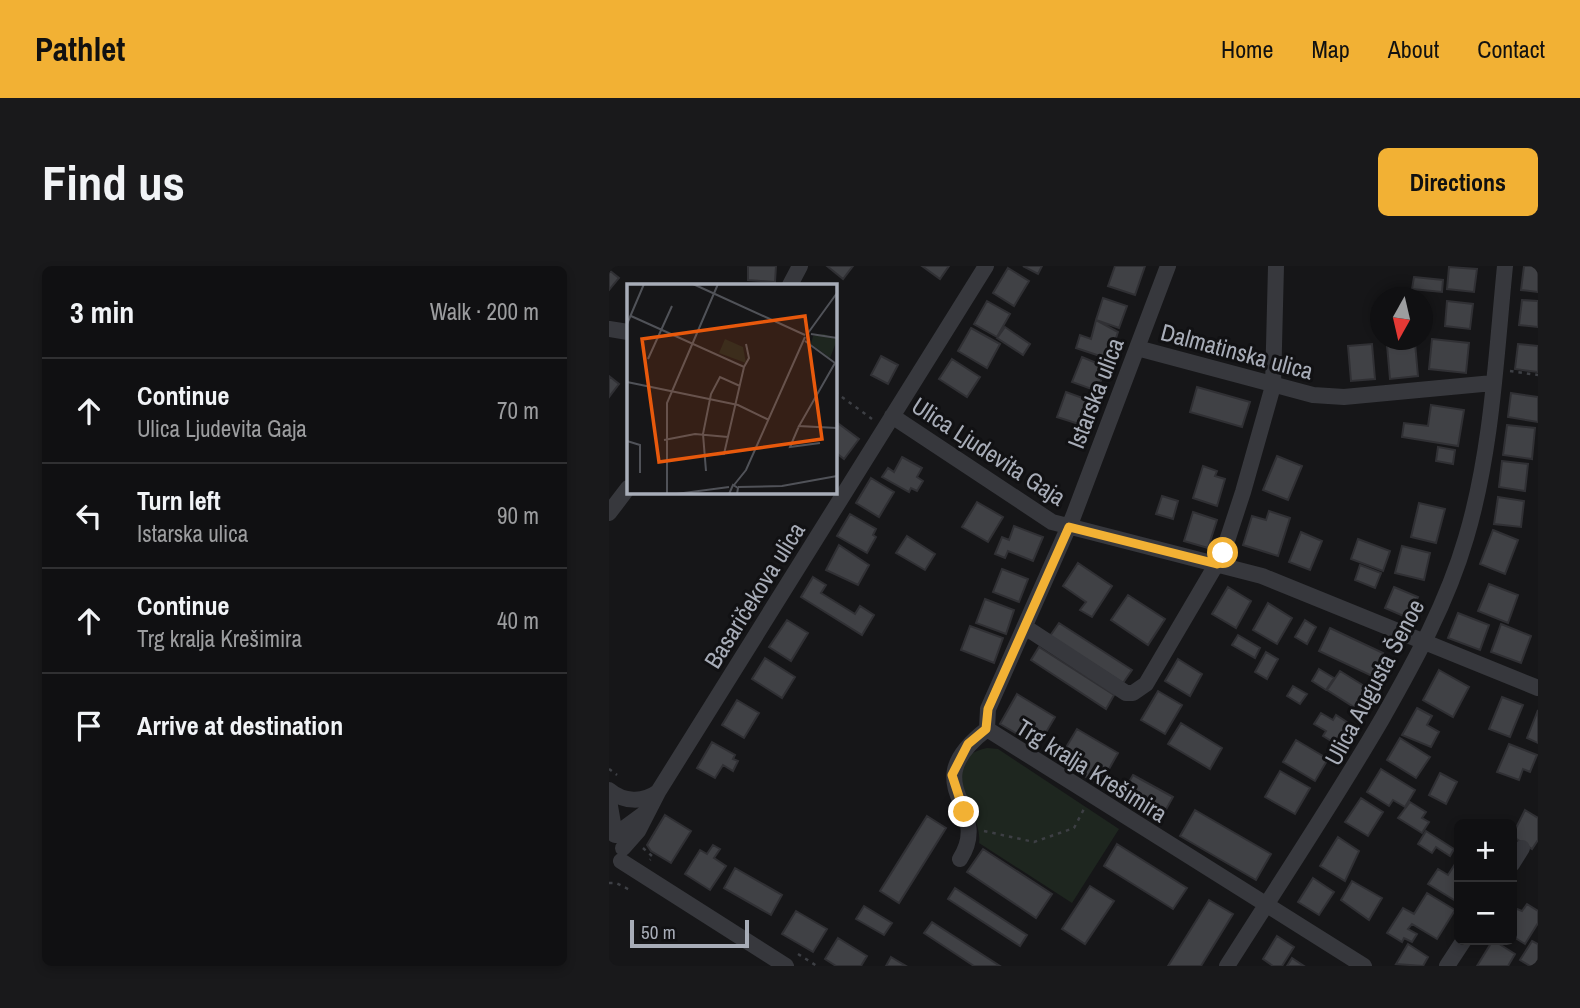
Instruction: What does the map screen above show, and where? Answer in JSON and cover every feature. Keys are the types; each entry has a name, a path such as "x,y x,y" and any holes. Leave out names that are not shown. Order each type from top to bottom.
{"street":[{"path":"791,284 800,266"},
{"name":"Basaričekova ulica","path":"615,849 638,831 655,799 986,266"},
{"name":"Istarska ulica","path":"986,729 988,709 1069,527 1168,266"},
{"path":"1025,627 1120,689 1133,693 1141,689 1151,675 1217,564 1243,492 1273,386 1276,266"},
{"name":"Ulica Augusta Šenoe","path":"1227,966 1345,783 1426,642 1467,536 1480,474 1493,383 1505,266"},
{"path":"609,329 627,332"},
{"name":"Dalmatinska ulica","path":"1137,348 1313,395 1344,397 1493,383"},
{"name":"Ulica Ljudevita Gaja","path":"892,416 1052,522 1262,576 1538,688"},
{"path":"609,513 627,489"},
{"name":"Trg kralja Krešimira","path":"971,832 954,789 952,775 968,744 986,729 1364,966"},
{"path":"609,790 616,795 636,800 651,797 655,799"},
{"path":"609,800 615,849 786,966"},
{"path":"960,859 969,845 971,832"},
{"path":"1517,856 1522,848"},
{"path":"1447,966 1461,945"}],"path":[{"path":"837,393 872,419"},
{"path":"609,769 626,782"},
{"path":"971,832 998,834 1034,842 1074,828 1091,797"},
{"path":"609,883 616,883 630,890"}],"shaded area":[{"path":"987,748 998,749 1119,829 1072,903 979,843 978,831 961,775 963,764 971,754"}],"building":[{"path":"748,266 776,266 775,282 748,280"},
{"path":"827,266 853,266 843,279"},
{"path":"922,266 949,266 940,279"},
{"path":"1023,266 1042,266 1038,274"},
{"path":"1115,266 1145,266 1135,295 1108,286"},
{"path":"1524,266 1538,266 1538,292 1521,290"},
{"path":"1449,267 1477,269 1474,292 1447,289"},
{"path":"1008,268 1029,281 1014,306 993,293"},
{"path":"609,270 619,278 609,290"},
{"path":"1414,277 1443,280 1442,292 1433,291 1433,287 1412,287"},
{"path":"1103,298 1127,306 1119,328 1096,320"},
{"path":"1522,300 1538,301 1538,327 1519,325"},
{"path":"987,301 1010,314 997,337 974,324"},
{"path":"1447,301 1473,304 1470,329 1445,326"},
{"path":"1096,320 1118,332 1109,359 1076,348 1080,335 1091,339"},
{"path":"1005,327 1030,344 1023,355 997,338"},
{"path":"971,328 1000,344 987,368 958,351"},
{"path":"1433,339 1469,343 1466,373 1429,369"},
{"path":"1370,344 1375,379 1351,381 1348,346"},
{"path":"1518,344 1538,346 1538,372 1515,369"},
{"path":"1387,350 1416,350 1418,376 1390,379"},
{"path":"881,356 898,365 888,384 871,375"},
{"path":"1082,357 1106,367 1097,391 1072,382"},
{"path":"952,359 980,377 967,397 939,379"},
{"path":"609,376 619,384 609,397"},
{"path":"1197,387 1250,402 1242,427 1190,412"},
{"path":"1066,392 1091,401 1082,425 1057,417"},
{"path":"1511,393 1538,397 1538,422 1508,417"},
{"path":"1431,405 1464,410 1458,446 1402,437 1404,423 1428,426"},
{"path":"837,422 859,439 844,459 837,454"},
{"path":"1507,425 1535,428 1532,459 1503,455"},
{"path":"1438,447 1455,450 1453,464 1436,461"},
{"path":"1277,456 1302,466 1288,500 1263,490"},
{"path":"902,457 922,468 917,477 923,481 917,491 911,488 909,492 882,477 888,468 894,472"},
{"path":"1502,461 1528,464 1525,491 1499,487"},
{"path":"1203,466 1217,471 1215,476 1225,479 1217,506 1193,498"},
{"path":"871,478 894,492 879,517 856,503"},
{"path":"1162,496 1178,501 1173,519 1156,514"},
{"path":"1498,497 1524,501 1521,527 1494,524"},
{"path":"977,502 1003,517 988,542 962,527"},
{"path":"1419,503 1445,509 1436,543 1411,537"},
{"path":"1269,511 1290,518 1278,556 1243,545 1252,516 1266,520"},
{"path":"1193,512 1217,520 1208,548 1184,541"},
{"path":"850,514 876,529 873,535 876,537 867,553 837,536"},
{"path":"1014,526 1043,537 1033,561 1008,551 1005,558 995,554 1002,537 1009,540"},
{"path":"1493,530 1518,540 1505,574 1480,564"},
{"path":"1301,532 1322,541 1310,570 1289,562"},
{"path":"907,536 935,554 925,570 896,553"},
{"path":"1358,539 1390,551 1383,571 1351,559"},
{"path":"839,545 869,565 858,585 826,570"},
{"path":"1402,546 1430,553 1424,580 1395,573"},
{"path":"1078,563 1112,586 1092,617 1080,610 1086,602 1063,586"},
{"path":"1360,565 1381,573 1375,588 1355,580"},
{"path":"1002,569 1028,579 1019,602 993,592"},
{"path":"813,577 826,585 821,593 855,614 860,606 874,615 862,635 801,597"},
{"path":"1489,584 1518,595 1508,623 1478,611"},
{"path":"1228,587 1251,601 1236,628 1212,614"},
{"path":"1394,587 1418,597 1408,618 1385,608"},
{"path":"1128,595 1165,619 1148,645 1111,620"},
{"path":"985,599 1014,610 1006,634 976,623"},
{"path":"1268,603 1292,618 1277,644 1253,630"},
{"path":"1458,613 1489,625 1480,650 1448,638"},
{"path":"787,620 808,633 791,661 769,647"},
{"path":"1305,620 1316,627 1307,644 1295,637"},
{"path":"1059,623 1132,670 1123,683 1050,636"},
{"path":"1501,624 1531,636 1521,663 1491,652"},
{"path":"970,626 1003,638 994,663 961,650"},
{"path":"1330,628 1383,653 1372,676 1319,651"},
{"path":"1238,635 1260,648 1255,658 1232,645"},
{"path":"1039,647 1114,695 1106,709 1031,660"},
{"path":"1266,652 1278,659 1267,679 1255,672"},
{"path":"765,658 795,677 782,698 752,679"},
{"path":"1178,659 1202,674 1190,696 1165,681"},
{"path":"1319,669 1334,678 1326,690 1312,681"},
{"path":"1439,670 1469,687 1453,717 1423,700"},
{"path":"1340,671 1369,689 1357,709 1327,690"},
{"path":"1293,686 1307,694 1300,704 1287,696"},
{"path":"1158,691 1182,705 1165,734 1141,720"},
{"path":"1017,694 1055,717 1038,746 1000,724"},
{"path":"1502,697 1523,705 1510,737 1489,729"},
{"path":"737,700 759,713 744,738 722,725"},
{"path":"1417,708 1432,716 1427,725 1439,732 1431,747 1402,735"},
{"path":"1538,710 1538,743 1527,738"},
{"path":"1321,713 1333,720 1336,715 1350,724 1338,745 1323,736 1326,731 1314,724"},
{"path":"1181,723 1222,748 1210,769 1168,744"},
{"path":"1077,729 1118,753 1100,785 1058,761"},
{"path":"1400,738 1430,757 1416,778 1387,760"},
{"path":"1296,740 1328,759 1315,781 1283,762"},
{"path":"712,742 735,755 733,759 738,761 733,771 723,765 715,778 697,768"},
{"path":"1509,744 1537,755 1530,772 1523,769 1519,780 1497,772"},
{"path":"1381,769 1415,790 1405,807 1393,800 1389,806 1367,792"},
{"path":"1280,771 1310,788 1295,814 1265,797"},
{"path":"1440,773 1457,782 1446,804 1429,795"},
{"path":"1133,775 1173,797 1159,822 1119,799"},
{"path":"1361,798 1383,812 1368,836 1345,822"},
{"path":"1410,802 1426,812 1422,818 1429,822 1422,833 1398,818"},
{"path":"1195,810 1271,854 1256,880 1180,836"},
{"path":"1525,810 1538,818 1538,840 1532,849 1517,839 1517,826"},
{"path":"665,815 691,831 671,863 651,851 647,845"},
{"path":"927,816 946,828 899,903 880,891"},
{"path":"1426,831 1454,849 1450,856 1436,847 1432,853 1418,844"},
{"path":"1338,837 1359,851 1345,881 1320,866"},
{"path":"1117,844 1187,888 1173,909 1104,866"},
{"path":"713,845 720,849 714,858 726,866 710,890 685,874 700,850 707,854"},
{"path":"983,849 1052,894 1036,918 967,872"},
{"path":"1454,866 1454,900 1428,884 1438,869 1448,875"},
{"path":"735,868 782,895 771,915 724,888"},
{"path":"1313,878 1334,892 1319,915 1298,902"},
{"path":"1352,881 1382,898 1369,920 1341,900"},
{"path":"1090,886 1114,901 1085,944 1062,929"},
{"path":"955,888 1027,935 1020,946 948,899"},
{"path":"1427,893 1454,909 1437,939 1412,924 1408,929 1417,934 1412,942 1404,938 1402,942 1387,933 1403,908 1414,914"},
{"path":"1209,900 1233,914 1201,966 1168,966"},
{"path":"1527,904 1538,911 1538,923 1525,944 1517,939 1517,909 1522,911"},
{"path":"864,906 892,923 884,935 856,919"},
{"path":"796,911 827,929 813,952 782,934"},
{"path":"932,922 1000,966 974,966 924,933"},
{"path":"1277,936 1294,947 1282,966 1273,966 1263,959"},
{"path":"838,938 867,956 861,966 836,966 825,959"},
{"path":"1532,941 1538,944 1538,966 1530,966 1520,960"},
{"path":"1408,944 1428,957 1423,966 1396,964"},
{"path":"1490,945 1501,945 1515,954 1508,966 1477,966"},
{"path":"891,957 906,966 886,966"},
{"path":"1292,958 1304,966 1287,966"}],"route":[{"path":"964,812 954,789 952,775 968,744 986,729 988,709 1009,668 1069,527 1217,564 1223,553"}]}
